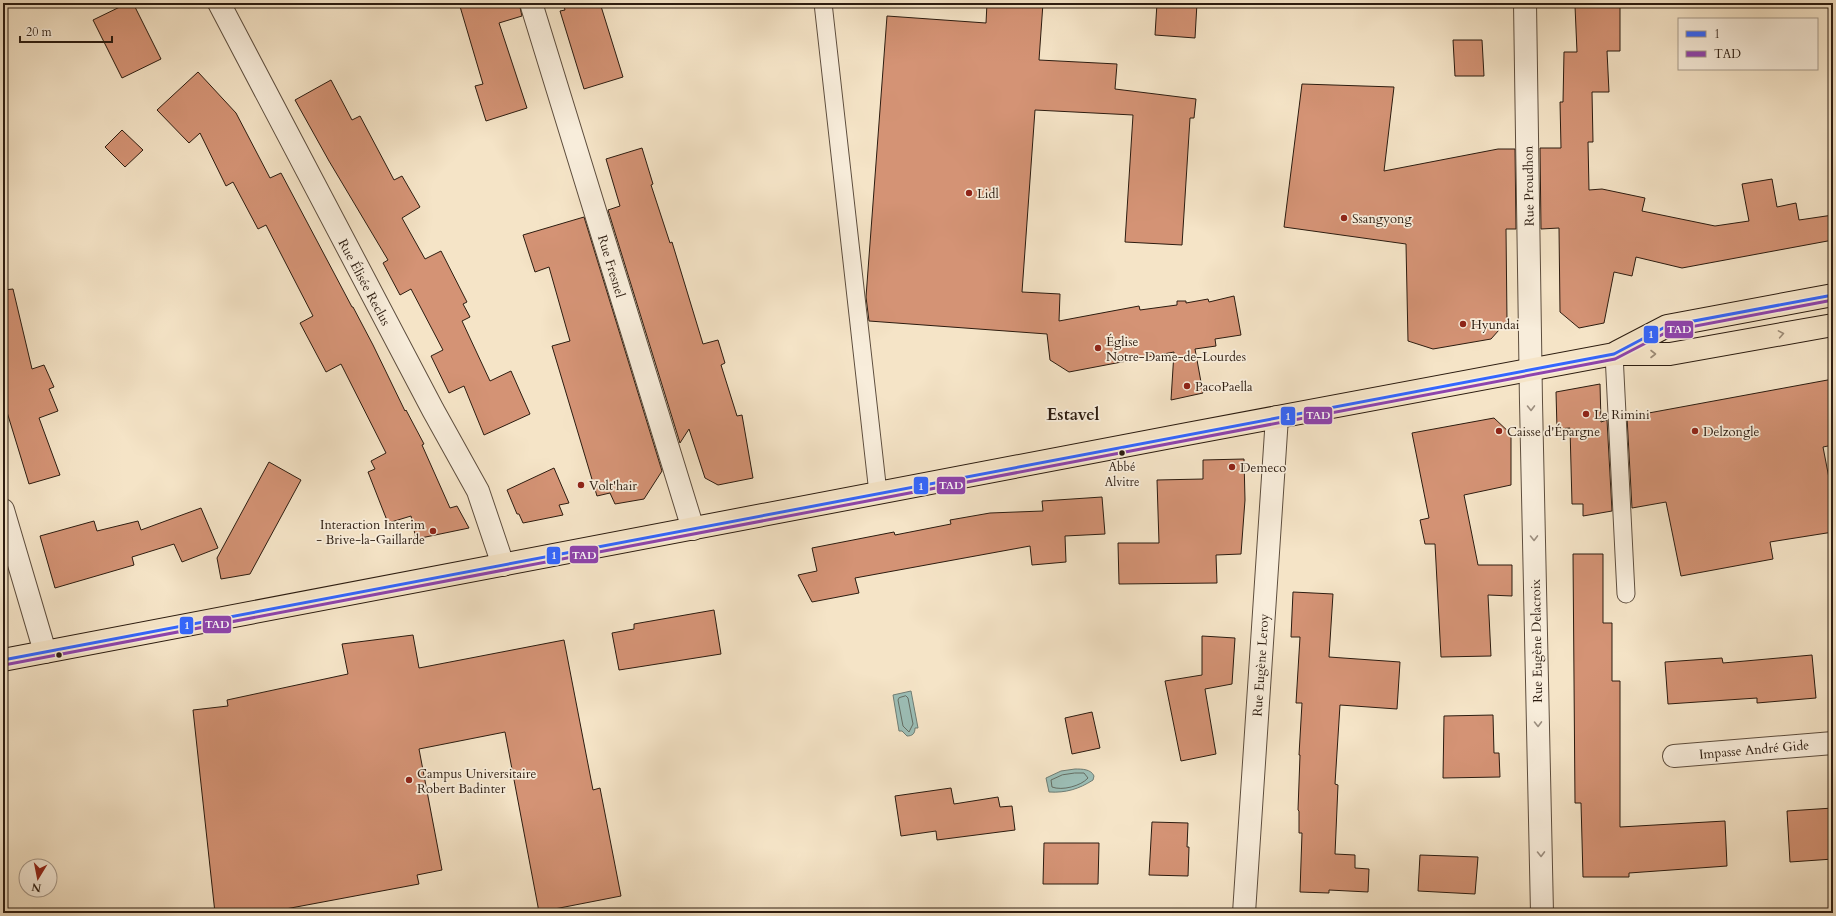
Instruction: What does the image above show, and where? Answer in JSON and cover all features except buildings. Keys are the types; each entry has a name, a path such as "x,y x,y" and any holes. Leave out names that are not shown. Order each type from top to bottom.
{"main road":[{"path":"1614,354 1668,326 1833,295"},
{"path":"3,660 1614,354 1670,354 1833,325"}],"street":[{"name":"Rue Élisée Reclus","path":"219,3 433,410 478,491 503,565"},
{"name":"Rue Fresnel","path":"530,3 693,529"},
{"name":"Rue Proudhon","path":"1525,3 1530,370"},
{"name":"Rue Eugène Delacroix","path":"1530,370 1542,913"},
{"name":"Rue Eugène Leroy","path":"1244,913 1277,417"},
{"path":"3,510 45,652"},
{"name":"Impasse André Gide","path":"1674,756 1833,743"}],"lane":[{"path":"823,3 878,494"},
{"path":"1614,354 1626,594"}],"water":[{"path":"911,691 918,728 915,728 913,734 907,736 902,731 899,731 893,695"},
{"path":"1075,769 1091,772 1094,776 1093,780 1072,790 1049,792 1046,778 1061,771"}],"transit line":[{"name":"1","path":"3,660 1614,354 1667,326 1833,295"},
{"name":"TAD","path":"4,665 1615,359 1669,331 1833,300"}],"place":[{"name":"Lidl","path":"969,193"},
{"name":"Ssangyong","path":"1344,218"},
{"name":"Hyundai","path":"1463,324"},
{"name":"Église Notre-Dame-de-Lourdes","path":"1098,348"},
{"name":"PacoPaella","path":"1187,386"},
{"name":"Le Rimini","path":"1586,414"},
{"name":"Caisse d'Épargne","path":"1499,431"},
{"name":"Delzongle","path":"1695,431"},
{"name":"Abbé Alvitre","path":"1122,453"},
{"name":"Demeco","path":"1232,467"},
{"name":"Volt'hair","path":"581,485"},
{"name":"Interaction Interim - Brive-la-Gaillarde","path":"433,531"},
{"name":"Campus Universitaire Robert Badinter","path":"409,780"}],"district":[{"name":"Estavel","path":"1073,414"}]}
